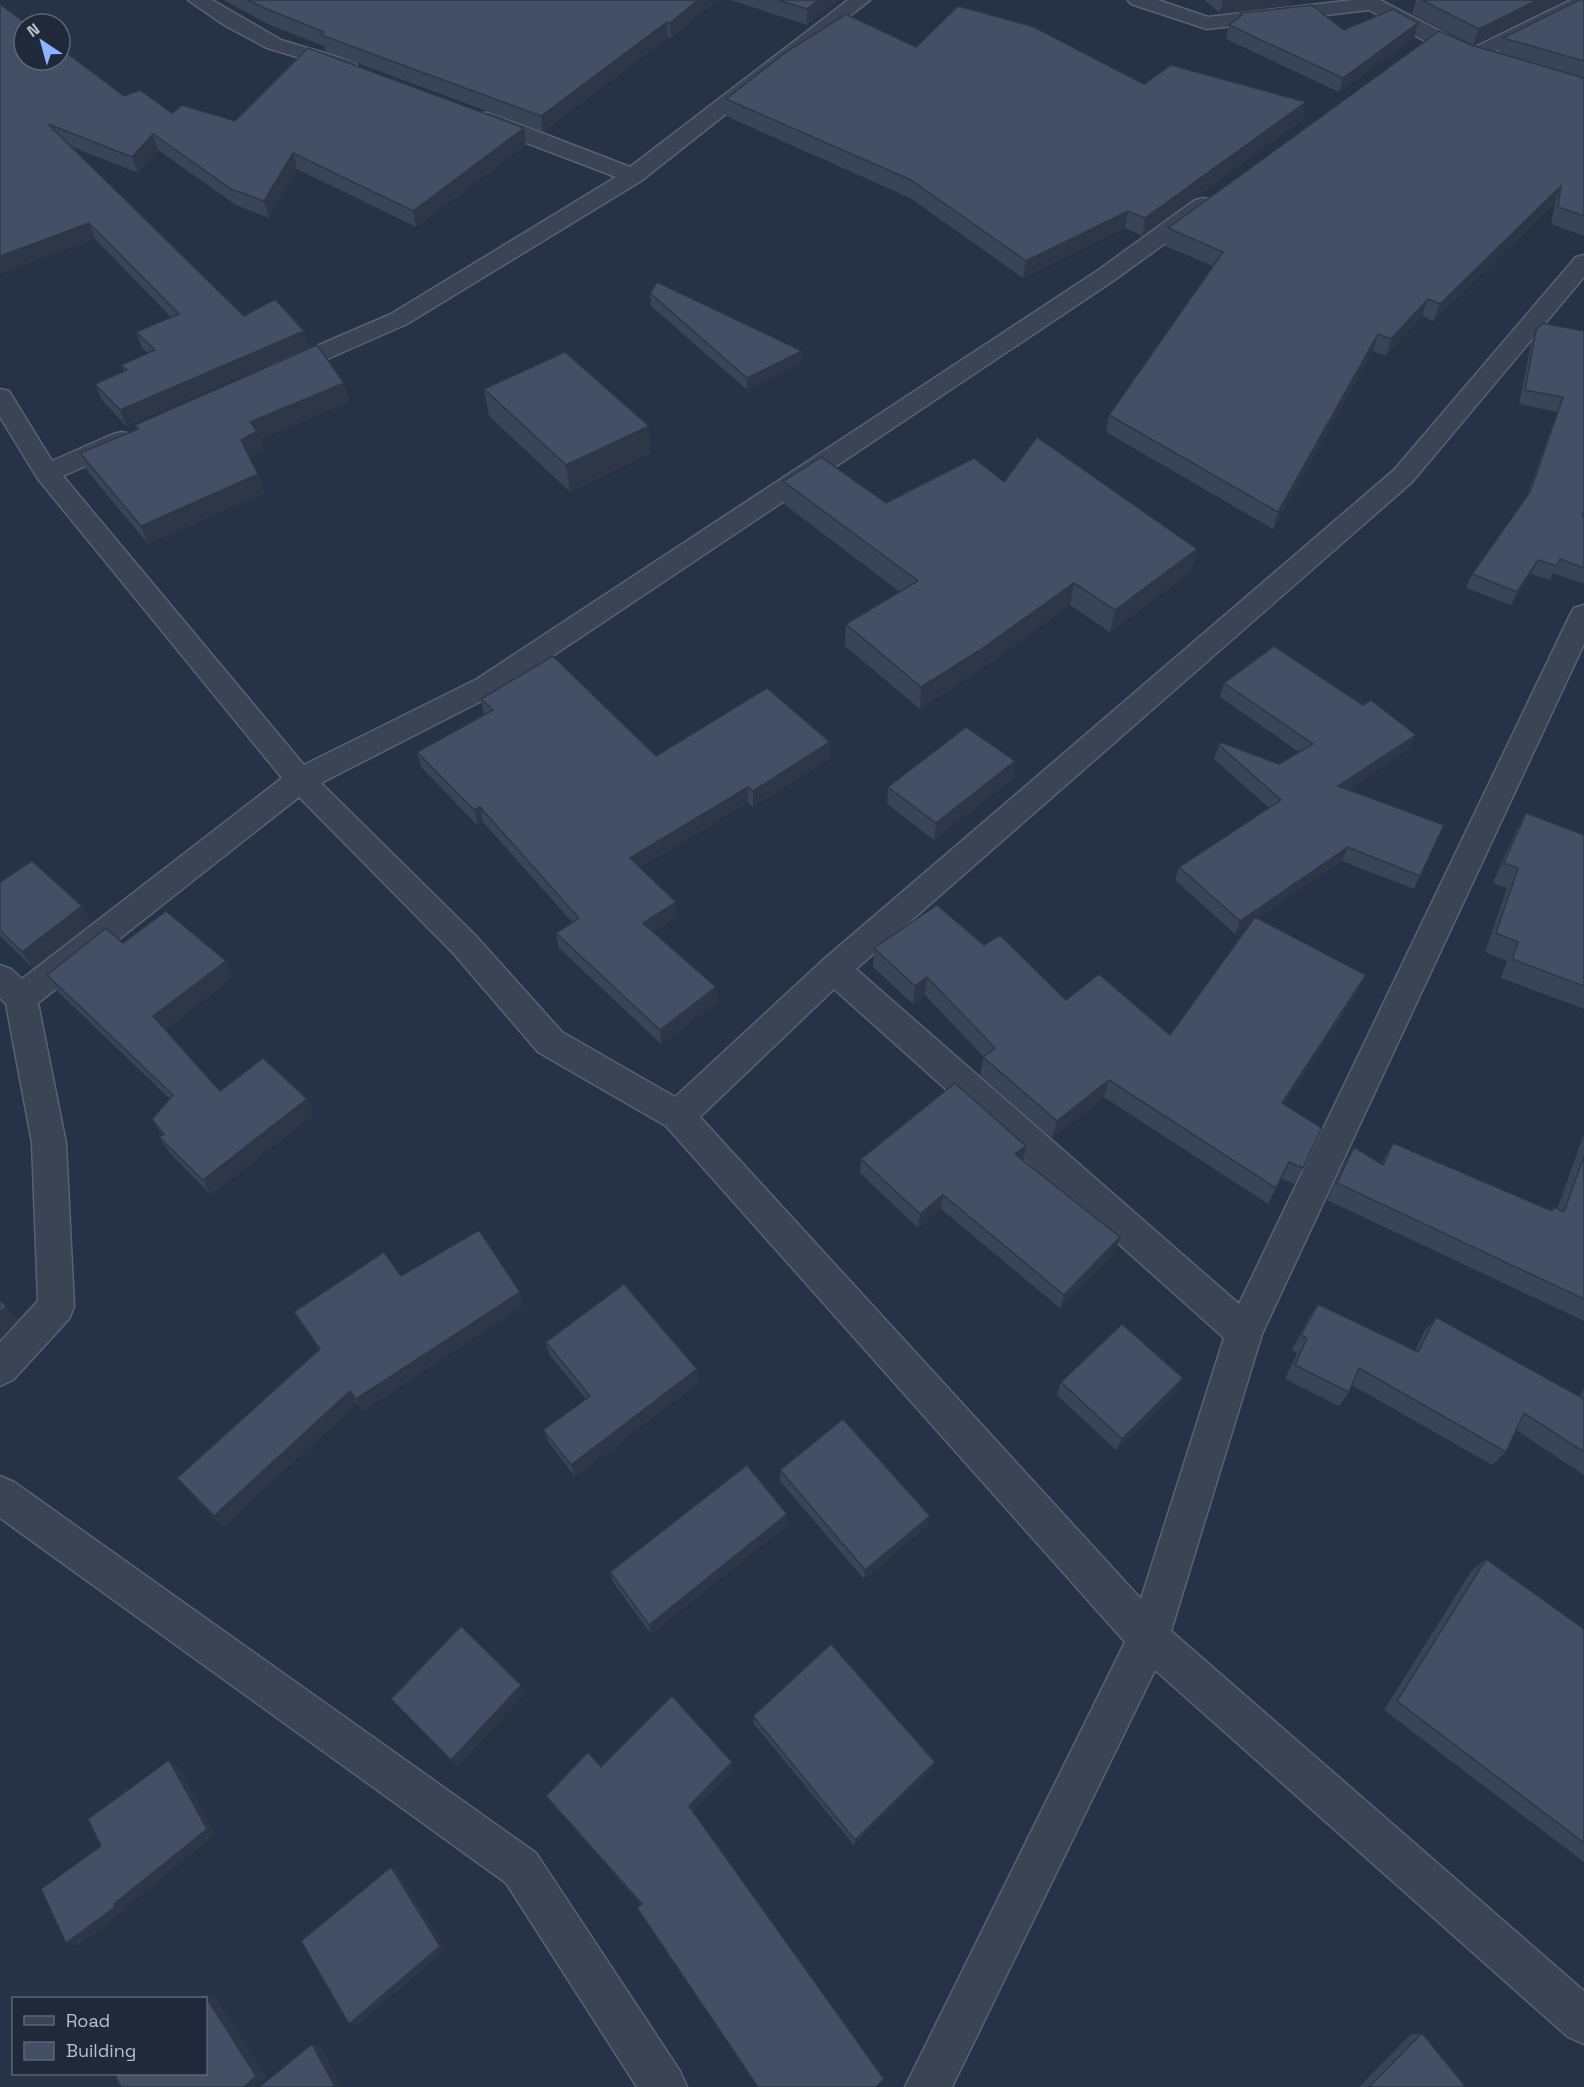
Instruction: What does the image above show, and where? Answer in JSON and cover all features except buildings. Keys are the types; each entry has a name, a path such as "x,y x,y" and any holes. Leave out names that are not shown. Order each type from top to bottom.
{"street":[{"path":"198,0 274,44 369,74"},
{"path":"260,380 399,320 633,176 860,0"},
{"path":"1138,0 1207,23 1368,2 1423,44 1506,66"},
{"path":"1473,56 1584,1"},
{"path":"468,112 633,176"},
{"path":"0,1368 56,1307 49,1143 10,988 300,780 488,686 1105,276 1221,192"},
{"path":"678,1116 834,969 1403,476 1584,262"},
{"path":"0,397 47,473 300,780 464,944 550,1042 678,1116 1149,1638 1584,2021"},
{"path":"47,473 143,431"},
{"path":"928,2087 1149,1638 1244,1332 1584,615"},
{"path":"834,969 1244,1332"},
{"path":"0,1495 522,1868 664,2087"}]}
